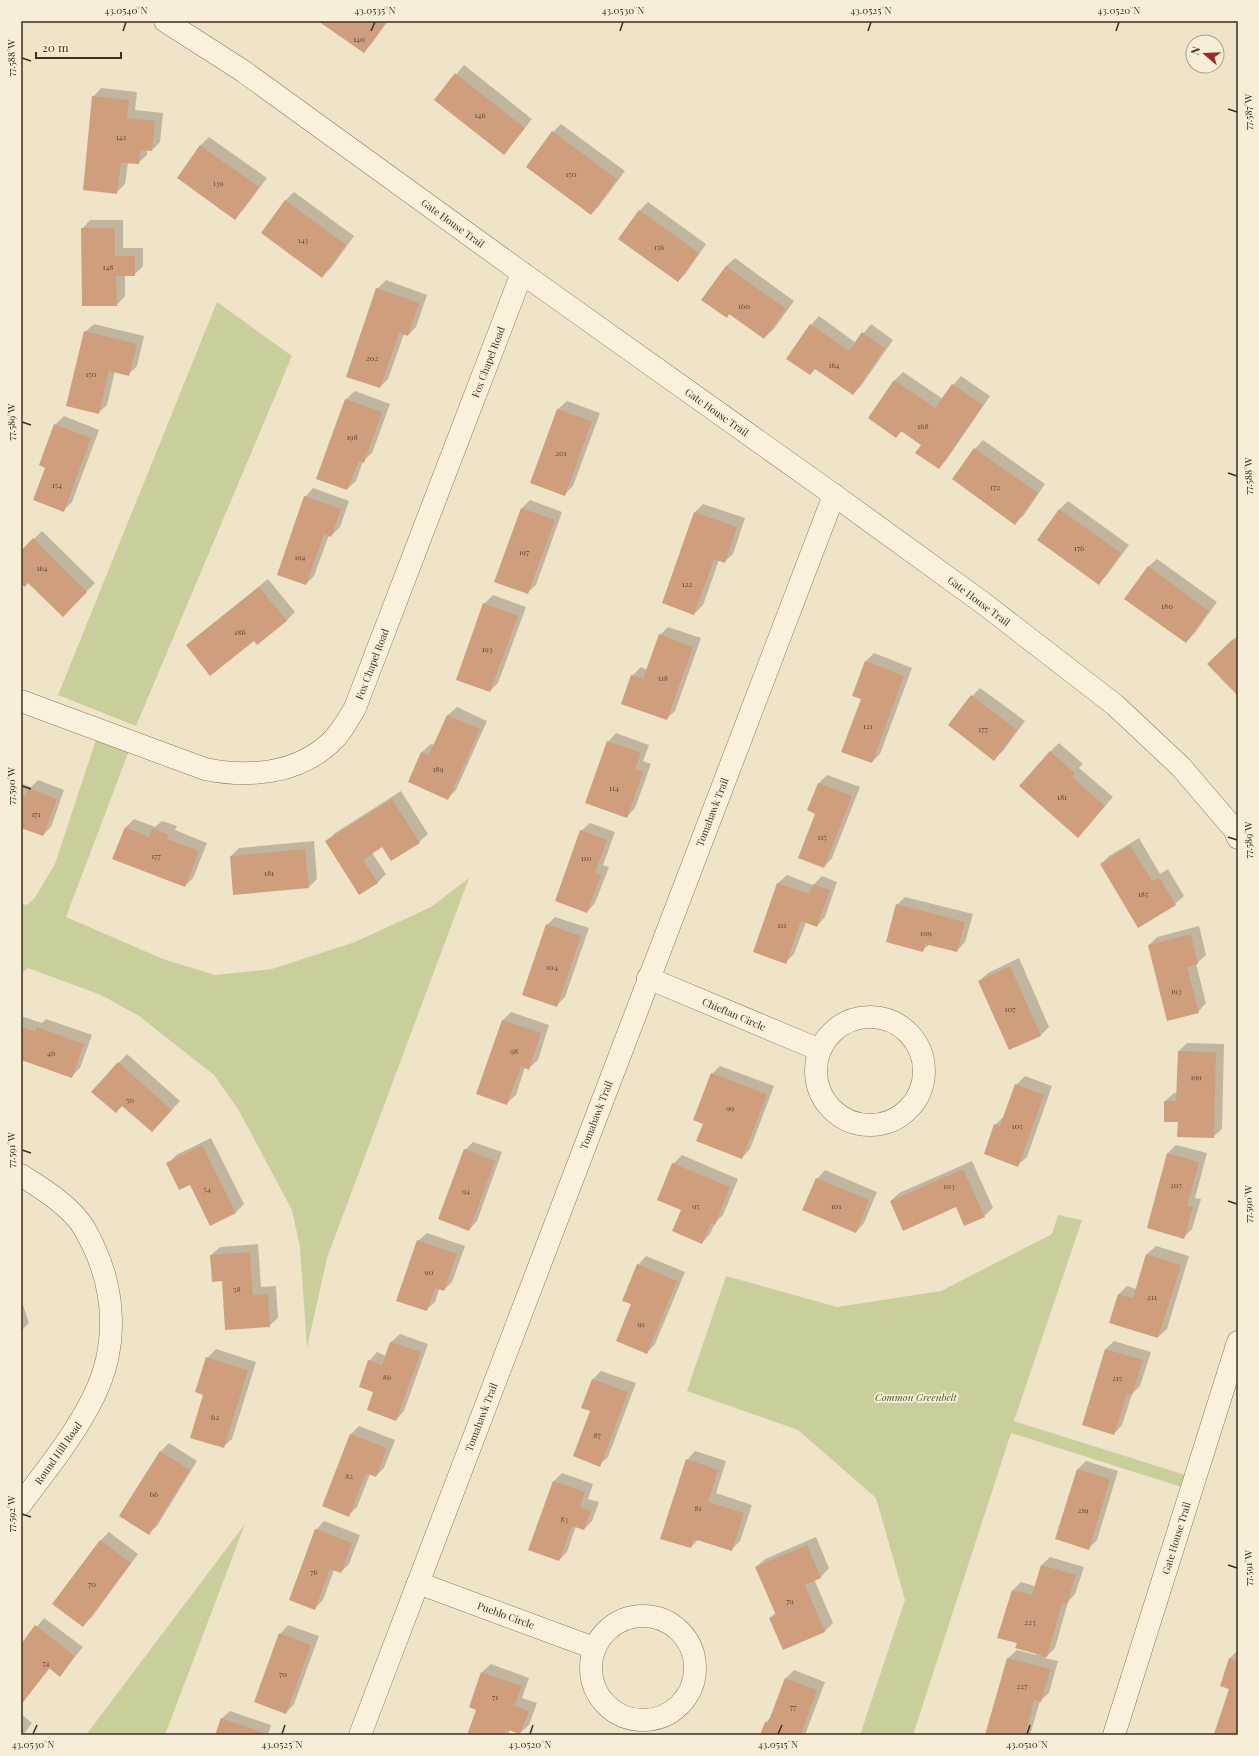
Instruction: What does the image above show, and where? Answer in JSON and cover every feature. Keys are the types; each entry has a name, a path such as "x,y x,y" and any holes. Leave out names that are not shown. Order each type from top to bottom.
{"street":[{"name":"Gate House Trail","path":"165,21 249,76 834,495 983,604 1115,706 1181,767 1237,831"},
{"name":"Fox Chapel Road","path":"21,701 205,769 228,774 251,774 274,771 317,754 331,742 345,726 355,708 522,273"},
{"name":"Tomahawk Trail","path":"360,1735 648,978 834,495"},
{"name":"Chieftan Circle","path":"648,978 820,1050"},
{"path":"860,1018 877,1018 894,1023 908,1033 918,1047 923,1064 923,1082 917,1098 906,1112 890,1122 872,1126 854,1124 838,1115 826,1102 818,1086 816,1068 820,1050 830,1035 843,1024 860,1018"},
{"name":"Round Hill Road","path":"21,1175 57,1198 81,1223 96,1253 109,1292 112,1330 106,1360 95,1394 74,1433 21,1504"},
{"name":"Gate House Trail","path":"1114,1735 1238,1342"},
{"name":"Pueblo Circle","path":"418,1583 594,1648"},
{"path":"650,1616 666,1621 680,1630 690,1644 695,1660 695,1678 689,1694 678,1707 664,1717 646,1721 628,1719 613,1712 600,1699 593,1683 590,1666 594,1648 603,1634 616,1623 632,1617 650,1616"}],"green space":[{"path":"217,302 292,356 136,726 58,695"},
{"path":"97,737 130,748 66,917 163,959 215,975 272,969 355,942 431,907 469,878 327,1258 307,1348 300,1247 292,1210 238,1109 214,1075 139,1016 101,995 28,968 21,974 21,903 27,905 34,899 55,864"},
{"name":"Common Greenbelt","path":"1058,1215 1082,1220 1014,1421 1195,1478 1191,1490 1011,1433 913,1735 860,1735 905,1600 876,1498 798,1430 687,1391 726,1276 837,1307 941,1291 1052,1234"},
{"path":"245,1524 165,1735 86,1735"}],"building":[{"path":"318,21 381,21 385,24 364,53"},
{"path":"455,73 525,128 504,155 434,100"},
{"path":"92,96 129,100 127,118 155,121 152,151 140,150 139,164 121,163 117,194 83,190"},
{"path":"552,131 617,179 591,215 526,167"},
{"path":"200,145 259,187 235,220 177,178"},
{"path":"285,200 346,245 322,278 261,233"},
{"path":"639,210 699,253 678,282 618,239"},
{"path":"81,228 115,228 115,256 135,256 135,276 116,276 117,306 82,306"},
{"path":"726,266 786,309 764,339 729,314 727,318 701,300"},
{"path":"376,288 419,303 408,336 399,333 380,388 346,377"},
{"path":"810,324 849,351 862,332 885,348 853,395 815,369 810,375 786,359"},
{"path":"84,331 137,344 129,376 109,371 99,414 66,406"},
{"path":"894,380 935,408 952,384 983,405 939,469 915,453 921,445 901,431 896,438 868,418"},
{"path":"345,399 382,412 364,463 359,461 347,490 316,479"},
{"path":"557,409 592,421 565,496 530,483"},
{"path":"54,424 91,438 64,512 33,500 45,468 39,465"},
{"path":"974,448 1038,493 1015,525 952,479"},
{"path":"304,496 341,509 331,537 324,534 306,585 277,575"},
{"path":"521,508 555,520 528,594 494,582"},
{"path":"1059,509 1121,553 1099,585 1037,540"},
{"path":"694,512 737,527 725,563 714,559 694,615 662,603"},
{"path":"33,538 87,592 63,617 28,583 25,587 21,584 21,551"},
{"path":"1148,566 1209,611 1186,643 1124,599"},
{"path":"259,587 287,621 257,645 254,641 210,676 186,645"},
{"path":"483,603 518,616 490,692 456,680"},
{"path":"659,634 693,647 667,720 621,704 631,675 643,679"},
{"path":"1233,639 1238,644 1238,696 1207,664"},
{"path":"865,661 904,676 872,763 841,752 861,699 852,696"},
{"path":"971,695 1017,730 994,761 948,725"},
{"path":"447,715 480,729 448,800 408,782 421,752 429,755"},
{"path":"607,741 641,753 635,769 643,772 627,818 585,803"},
{"path":"1050,751 1075,773 1072,777 1105,806 1078,838 1019,786"},
{"path":"818,783 852,796 824,868 798,858 815,814 807,810"},
{"path":"28,788 57,799 43,836 21,828 21,795 26,796"},
{"path":"392,799 420,843 391,861 382,847 363,860 378,883 359,895 325,841"},
{"path":"125,827 149,837 153,828 169,835 167,839 199,851 185,887 112,859"},
{"path":"580,830 607,840 595,873 601,875 587,913 555,901"},
{"path":"1130,845 1152,881 1159,877 1176,905 1138,928 1100,864"},
{"path":"305,849 309,888 233,895 230,856"},
{"path":"777,883 809,894 813,884 830,890 817,927 801,921 786,964 753,952"},
{"path":"896,904 965,922 957,952 925,944 923,952 886,942"},
{"path":"546,924 581,936 557,1007 522,995"},
{"path":"1191,934 1198,964 1187,967 1199,1013 1167,1021 1148,945"},
{"path":"1010,966 1041,1036 1009,1050 978,981"},
{"path":"502,1020 541,1033 529,1070 521,1066 507,1105 476,1094"},
{"path":"21,1027 35,1031 37,1027 84,1044 72,1078 21,1060"},
{"path":"1178,1051 1216,1052 1214,1138 1177,1137 1178,1122 1164,1122 1164,1101 1176,1101"},
{"path":"118,1062 172,1110 152,1132 122,1106 116,1113 91,1092"},
{"path":"711,1073 767,1094 742,1159 696,1141 703,1124 693,1120"},
{"path":"1015,1084 1044,1095 1018,1167 984,1154 994,1124 1000,1126"},
{"path":"202,1145 236,1213 210,1226 190,1185 179,1190 166,1163"},
{"path":"464,1149 495,1161 469,1231 438,1219"},
{"path":"1167,1153 1199,1162 1187,1206 1193,1207 1184,1239 1147,1228"},
{"path":"672,1163 730,1187 715,1225 711,1223 702,1244 672,1231 681,1210 657,1200"},
{"path":"963,1169 985,1217 964,1226 956,1207 903,1231 890,1201"},
{"path":"816,1178 869,1200 856,1233 802,1210"},
{"path":"417,1240 457,1254 444,1291 435,1288 427,1311 396,1301"},
{"path":"250,1252 253,1295 268,1294 270,1327 225,1330 222,1281 212,1282 210,1255"},
{"path":"1146,1254 1181,1265 1158,1338 1109,1323 1118,1294 1133,1298"},
{"path":"637,1264 677,1281 647,1354 616,1341 631,1304 622,1301"},
{"path":"390,1342 421,1352 396,1421 367,1410 373,1392 359,1387 368,1360 382,1365"},
{"path":"1105,1349 1143,1360 1132,1395 1127,1394 1114,1435 1082,1425"},
{"path":"206,1357 248,1370 224,1448 190,1438 203,1395 195,1392"},
{"path":"592,1379 628,1392 600,1467 573,1456 590,1411 581,1408"},
{"path":"350,1434 387,1448 376,1477 366,1473 349,1517 322,1506"},
{"path":"160,1451 190,1470 149,1535 119,1516"},
{"path":"686,1459 718,1470 708,1502 744,1513 732,1551 694,1539 691,1548 660,1539"},
{"path":"1077,1469 1110,1479 1089,1550 1055,1539"},
{"path":"553,1481 585,1492 580,1507 591,1511 584,1530 572,1526 559,1561 528,1550"},
{"path":"315,1529 352,1543 341,1573 330,1569 315,1610 289,1600"},
{"path":"100,1540 131,1563 83,1627 52,1604"},
{"path":"807,1545 821,1578 805,1585 825,1632 783,1650 769,1618 776,1615 755,1567"},
{"path":"1041,1565 1076,1575 1067,1604 1062,1603 1047,1657 1015,1648 1017,1643 997,1638 1012,1590 1032,1595"},
{"path":"35,1625 75,1656 60,1677 49,1668 21,1705 21,1644"},
{"path":"279,1633 311,1645 286,1714 254,1702"},
{"path":"1007,1658 1050,1669 1041,1702 1034,1700 1025,1735 985,1735"},
{"path":"1229,1658 1238,1661 1238,1735 1216,1735 1214,1734 1229,1689 1220,1686"},
{"path":"481,1672 522,1686 514,1706 529,1711 520,1734 506,1729 504,1735 467,1735 476,1710 469,1707"},
{"path":"785,1678 817,1690 801,1735 760,1735 765,1722 768,1723"},
{"path":"221,1718 264,1733 263,1735 215,1735"}]}
